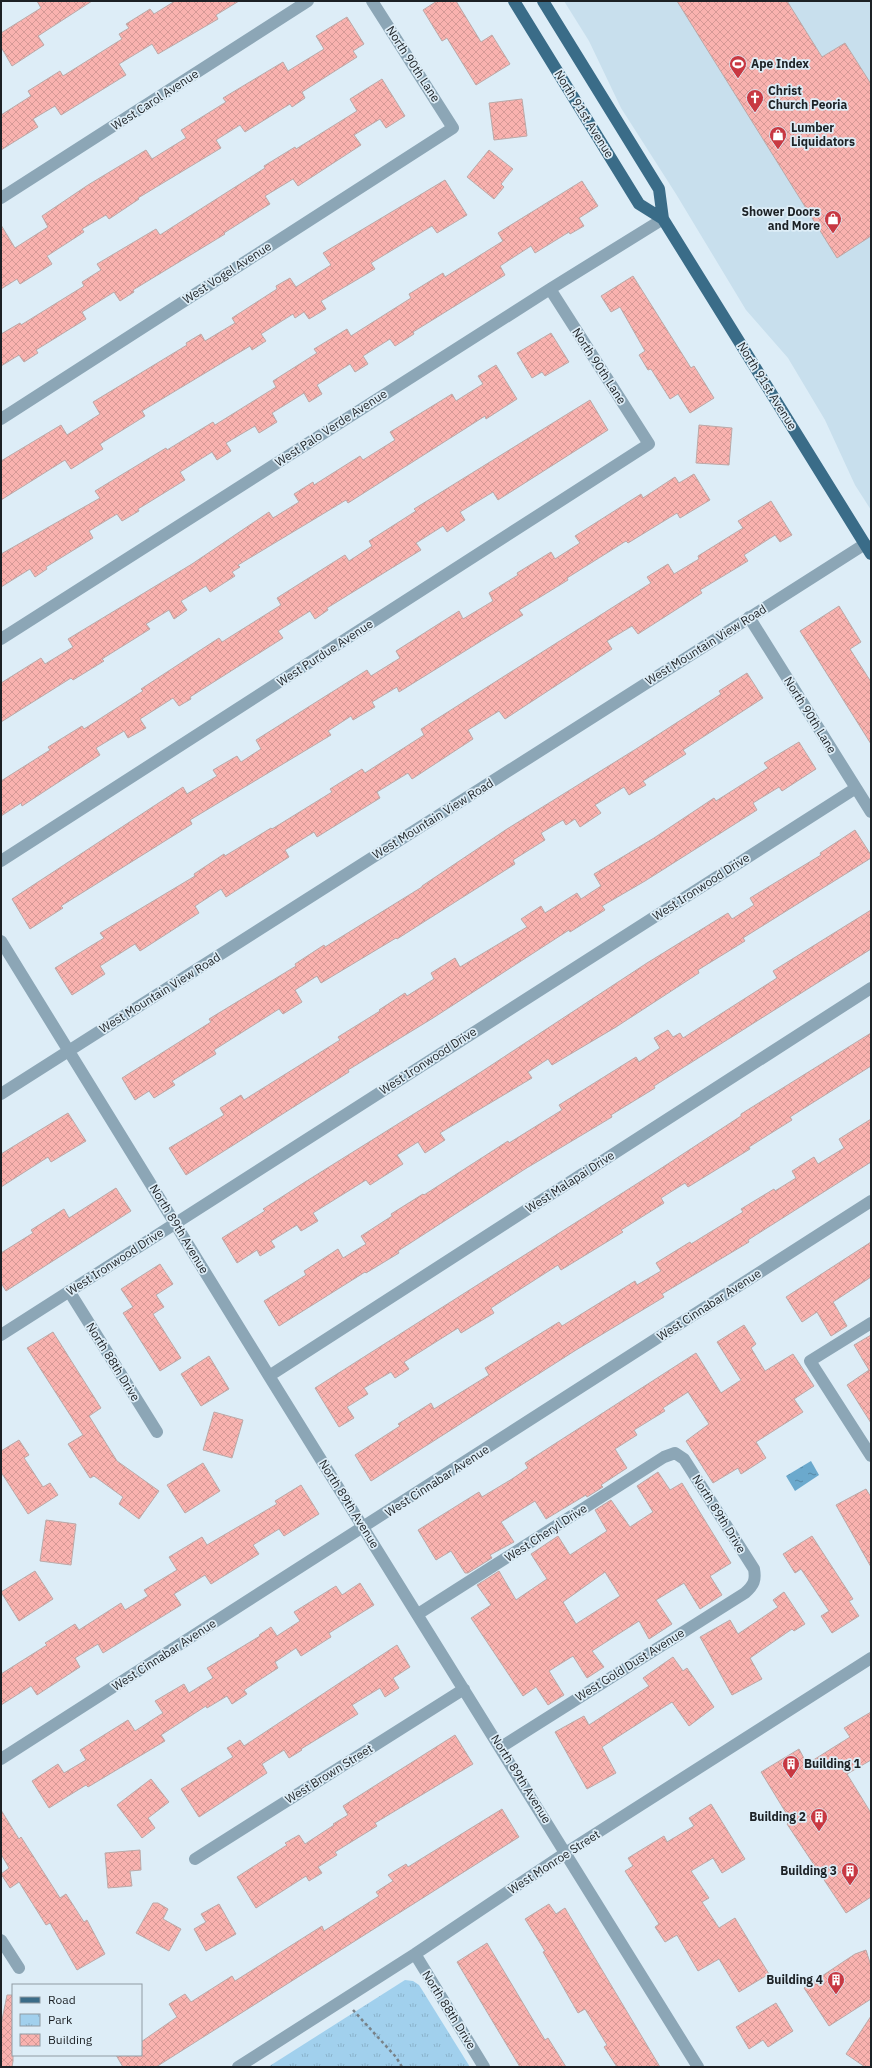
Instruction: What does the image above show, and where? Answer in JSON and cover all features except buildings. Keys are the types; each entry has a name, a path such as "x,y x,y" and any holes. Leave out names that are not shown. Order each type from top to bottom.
{"main road":[{"name":"North 91st Avenue","path":"514,1 639,204 663,219"},
{"name":"North 91st Avenue","path":"543,1 660,189 663,219 868,549"}],"street":[{"name":"West Carol Avenue","path":"1,198 308,1"},
{"name":"North 90th Lane","path":"372,1 453,128"},
{"name":"West Vogel Avenue","path":"1,419 453,128"},
{"name":"West Palo Verde Avenue","path":"1,639 550,289 663,219"},
{"name":"North 90th Lane","path":"550,289 649,444"},
{"name":"West Purdue Avenue","path":"1,861 649,444"},
{"name":"West Mountain View Road","path":"1,1094 749,617 868,549"},
{"name":"North 90th Lane","path":"749,617 871,812"},
{"name":"West Ironwood Drive","path":"1,1335 856,788"},
{"name":"North 89th Avenue","path":"1,941 269,1376 567,1852 698,2067"},
{"name":"West Malapai Drive","path":"269,1376 871,988"},
{"name":"West Cinnabar Avenue","path":"1,1759 364,1528 871,1201"},
{"name":"North 88th Drive","path":"69,1291 158,1432"},
{"path":"871,1323 810,1361 871,1456"},
{"name":"North 89th Drive","path":"675,1453 684,1459 754,1569 755,1579"},
{"name":"West Cheryl Drive","path":"418,1614 664,1457 675,1453"},
{"name":"West Gold Dust Avenue","path":"501,1747 745,1593 755,1579"},
{"name":"West Monroe Street","path":"238,2067 415,1954 567,1852 871,1658"},
{"name":"West Brown Street","path":"195,1860 464,1689"},
{"path":"1,1940 19,1968"},
{"name":"North 88th Drive","path":"415,1954 484,2067"}],"path":[{"path":"345,1999 355,2014 396,2057 402,2067"}],"shaded area":[{"path":"564,1 871,1 871,510 855,485 825,420 788,358 746,310 676,194 621,108 589,41"}],"green space":[{"path":"405,1980 413,1981 419,1985 470,2067 268,2067"}],"water":[{"path":"811,1461 819,1475 795,1491 786,1476"}],"place":[{"name":"Ape Index","path":"738,79"},
{"name":"Christ Church Peoria","path":"755,113"},
{"name":"Lumber Liquidators","path":"778,150"},
{"name":"Shower Doors and More","path":"833,234"},
{"name":"Building 1","path":"791,1779"},
{"name":"Building 2","path":"819,1832"},
{"name":"Building 3","path":"850,1886"},
{"name":"Building 4","path":"836,1995"}]}
